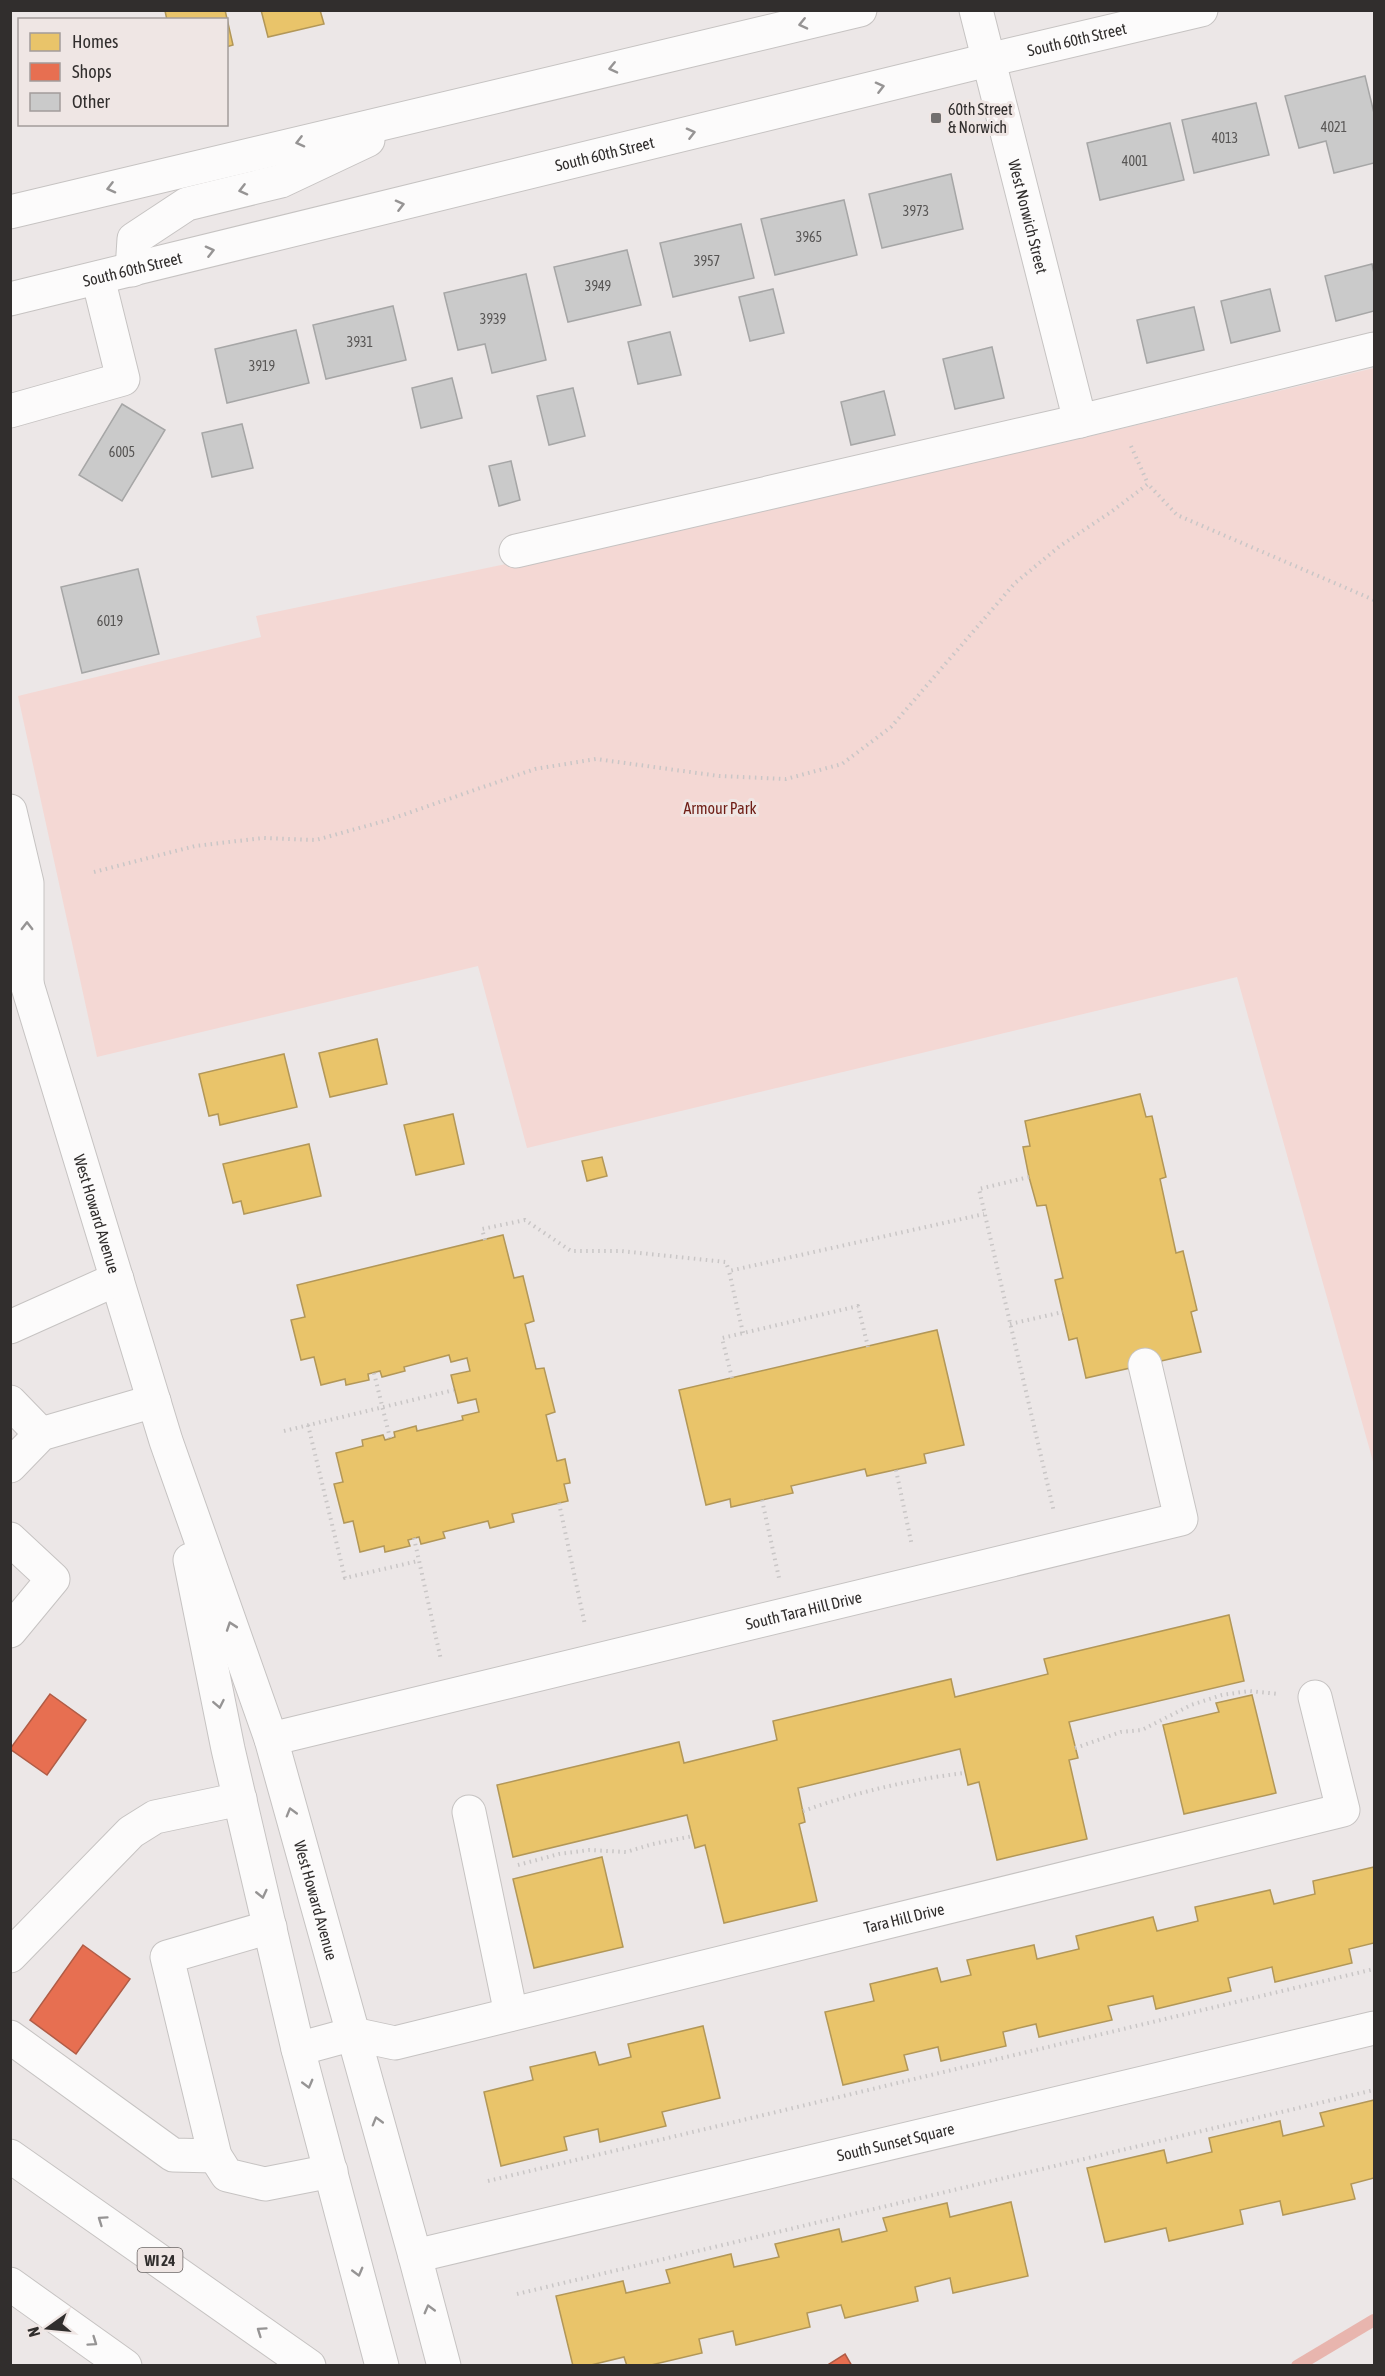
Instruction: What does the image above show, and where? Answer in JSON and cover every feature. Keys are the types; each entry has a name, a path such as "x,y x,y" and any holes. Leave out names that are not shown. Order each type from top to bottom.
{"street":[{"path":"10,212 860,10"},
{"name":"West Norwich Street","path":"976,10 1080,421"},
{"name":"South 60th Street","path":"10,299 1201,10"},
{"path":"132,270 134,239 187,204 281,181 432,111"},
{"path":"10,411 123,379 98,278"},
{"path":"516,551 1080,421 1374,349"},
{"name":"West Howard Avenue","path":"10,811 27,883 27,984"},
{"name":"West Howard Avenue","path":"10,957 27,984 166,1441 271,1739 444,2366"},
{"path":"10,1327 117,1279"},
{"name":"South Tara Hill Drive","path":"271,1739 1181,1519 1145,1365"},
{"path":"10,1466 41,1434 154,1401"},
{"path":"10,1402 41,1434"},
{"name":"West Howard Avenue","path":"166,1441 240,1799 298,2049 382,2366"},
{"path":"10,1539 53,1579 10,1631"},
{"name":"Tara Hill Drive","path":"353,2034 395,2043 1343,1810 1316,1697"},
{"path":"10,1956 131,1832 155,1817 240,1799"},
{"path":"469,1812 511,2014"},
{"path":"270,1927 167,1957 215,2156 227,2175 265,2184 331,2171"},
{"name":"South Sunset Square","path":"415,2256 1374,2028"},
{"path":"298,2049 353,2034"},
{"path":"10,2037 173,2155 215,2156"},
{"name":"WI 24","path":"10,2156 309,2366"},
{"path":"10,2284 125,2366"}],"path":[{"path":"94,872 195,846 263,838 316,840 388,820 535,769 596,759 719,776 786,779 842,764 891,727 1015,583 1060,546 1112,512 1148,484 1177,514 1374,600"},
{"path":"1029,1177 979,1189 1062,1548"},
{"path":"729,1271 984,1214"},
{"path":"485,1240 482,1229 525,1220 571,1251 621,1251 726,1262 743,1333"},
{"path":"732,1378 722,1338 858,1306 868,1347"},
{"path":"1010,1324 1063,1312"},
{"path":"374,1373 390,1438"},
{"path":"284,1431 454,1390"},
{"path":"308,1425 345,1578 418,1560"},
{"path":"896,1470 920,1582"},
{"path":"762,1500 787,1614"},
{"path":"559,1503 592,1661"},
{"path":"414,1538 450,1695"},
{"path":"1076,1748 1121,1732 1142,1730 1191,1705 1222,1695 1249,1691 1316,1697"},
{"path":"803,1811 926,1778 965,1773"},
{"path":"483,1881 521,1863 559,1854 588,1850 626,1852 693,1836"},
{"path":"488,2181 1374,1969"},
{"path":"517,2294 1374,2090"}],"green space":[{"name":"Armour Park","path":"1374,368 1374,1465 1237,977 527,1148 478,966 97,1057 18,696 261,637 256,616 506,564 1033,440 1058,444"}],"building: Homes":[{"path":"225,10 227,18 167,18 165,11"},
{"path":"261,10 320,10 324,24 268,37"},
{"path":"228,23 233,45 228,46"},
{"path":"377,1039 387,1084 330,1097 319,1053"},
{"path":"284,1054 297,1107 220,1125 218,1114 209,1116 199,1074"},
{"path":"1140,1094 1146,1117 1152,1116 1166,1177 1160,1179 1176,1253 1183,1251 1197,1310 1191,1312 1201,1352 1086,1378 1077,1338 1069,1340 1055,1280 1063,1278 1046,1205 1037,1206 1029,1177 1023,1147 1030,1146 1025,1121"},
{"path":"453,1114 464,1164 416,1175 404,1125"},
{"path":"309,1144 321,1196 244,1214 241,1201 233,1203 223,1164"},
{"path":"602,1157 607,1176 587,1181 582,1161"},
{"path":"503,1235 514,1278 523,1276 534,1321 525,1324 536,1369 544,1368 555,1412 546,1415 557,1461 565,1459 570,1483 564,1484 568,1501 512,1514 514,1522 490,1528 488,1521 443,1532 445,1538 421,1544 419,1537 408,1540 410,1546 385,1552 384,1546 360,1552 353,1521 344,1523 334,1484 343,1482 336,1453 363,1446 362,1440 383,1435 385,1440 395,1437 394,1432 416,1426 417,1431 463,1420 462,1416 479,1412 476,1399 458,1403 451,1375 470,1371 467,1358 451,1362 449,1355 404,1367 405,1371 382,1377 380,1371 368,1374 369,1380 346,1385 345,1379 321,1385 314,1357 301,1360 291,1320 305,1317 297,1285"},
{"path":"937,1330 964,1445 924,1454 926,1463 867,1476 865,1469 791,1486 793,1493 731,1507 730,1499 706,1505 679,1390"},
{"path":"1229,1615 1244,1681 1069,1722 1078,1758 1069,1760 1087,1839 997,1860 979,1782 968,1785 960,1749 798,1788 805,1822 799,1824 817,1901 724,1923 705,1845 695,1848 687,1815 513,1857 497,1785 679,1742 684,1763 777,1740 773,1721 951,1679 955,1697 1048,1674 1044,1659"},
{"path":"1252,1695 1276,1793 1184,1814 1163,1725 1219,1712 1216,1703"},
{"path":"602,1857 623,1947 534,1968 513,1879"},
{"path":"1374,1867 1374,1943 1349,1949 1352,1963 1275,1982 1272,1967 1228,1978 1231,1991 1156,2009 1153,1996 1108,2006 1112,2020 1039,2037 1036,2024 1003,2032 1006,2046 941,2061 938,2047 904,2055 908,2070 843,2085 825,2012 874,2001 870,1984 937,1968 941,1982 971,1975 967,1960 1034,1945 1037,1959 1079,1949 1076,1936 1153,1917 1157,1931 1198,1921 1195,1907 1270,1890 1274,1904 1315,1894 1313,1881"},
{"path":"703,2026 720,2098 662,2112 666,2126 600,2142 598,2129 564,2137 567,2150 501,2166 484,2092 533,2080 530,2067 595,2052 599,2065 631,2057 628,2044"},
{"path":"1374,2100 1374,2178 1351,2184 1355,2199 1283,2215 1280,2201 1240,2210 1243,2224 1169,2241 1166,2228 1105,2242 1087,2168 1164,2150 1167,2163 1212,2152 1209,2138 1280,2121 1283,2136 1324,2126 1320,2113"},
{"path":"1011,2202 1028,2276 953,2293 950,2278 915,2287 918,2301 845,2318 841,2305 807,2313 810,2327 736,2345 733,2331 699,2339 702,2353 647,2366 627,2366 624,2357 587,2366 573,2366 556,2296 623,2281 626,2293 670,2283 666,2270 731,2254 734,2267 779,2257 775,2244 839,2229 842,2242 887,2231 883,2218 947,2203 950,2217"}],"building: Shops":[{"path":"50,1694 86,1720 47,1775 10,1749"},
{"path":"83,1945 130,1979 76,2054 30,2020"},
{"path":"845,2354 852,2366 826,2366"}],"building: Other":[{"path":"1365,76 1374,113 1374,163 1334,173 1326,141 1299,148 1285,96"},
{"path":"1256,103 1269,155 1194,173 1182,120"},
{"path":"1170,123 1184,180 1100,200 1087,143"},
{"path":"951,174 963,229 882,248 869,194"},
{"path":"844,200 857,255 775,275 761,219"},
{"path":"741,224 754,278 673,297 660,243"},
{"path":"627,250 641,305 568,322 554,267"},
{"path":"1372,264 1374,311 1336,321 1325,276"},
{"path":"526,274 546,360 492,373 485,344 458,350 444,293"},
{"path":"773,289 784,333 750,341 739,297"},
{"path":"1270,289 1280,331 1231,343 1221,301"},
{"path":"393,306 406,360 326,379 313,325"},
{"path":"1194,307 1204,350 1147,363 1137,320"},
{"path":"296,330 309,383 227,403 215,349"},
{"path":"670,332 681,375 638,384 628,342"},
{"path":"992,347 1004,398 955,409 943,359"},
{"path":"452,378 462,418 421,428 412,388"},
{"path":"573,388 585,436 549,445 537,396"},
{"path":"884,391 895,435 851,445 841,402"},
{"path":"122,404 165,430 122,501 79,475"},
{"path":"242,424 253,468 212,477 202,433"},
{"path":"511,461 520,500 499,506 489,466"},
{"path":"138,569 159,654 82,673 61,587"}],"waterway":[{"path":"1297,2366 1374,2320"}],"place":[{"name":"60th Street & Norwich","path":"936,118"}]}
